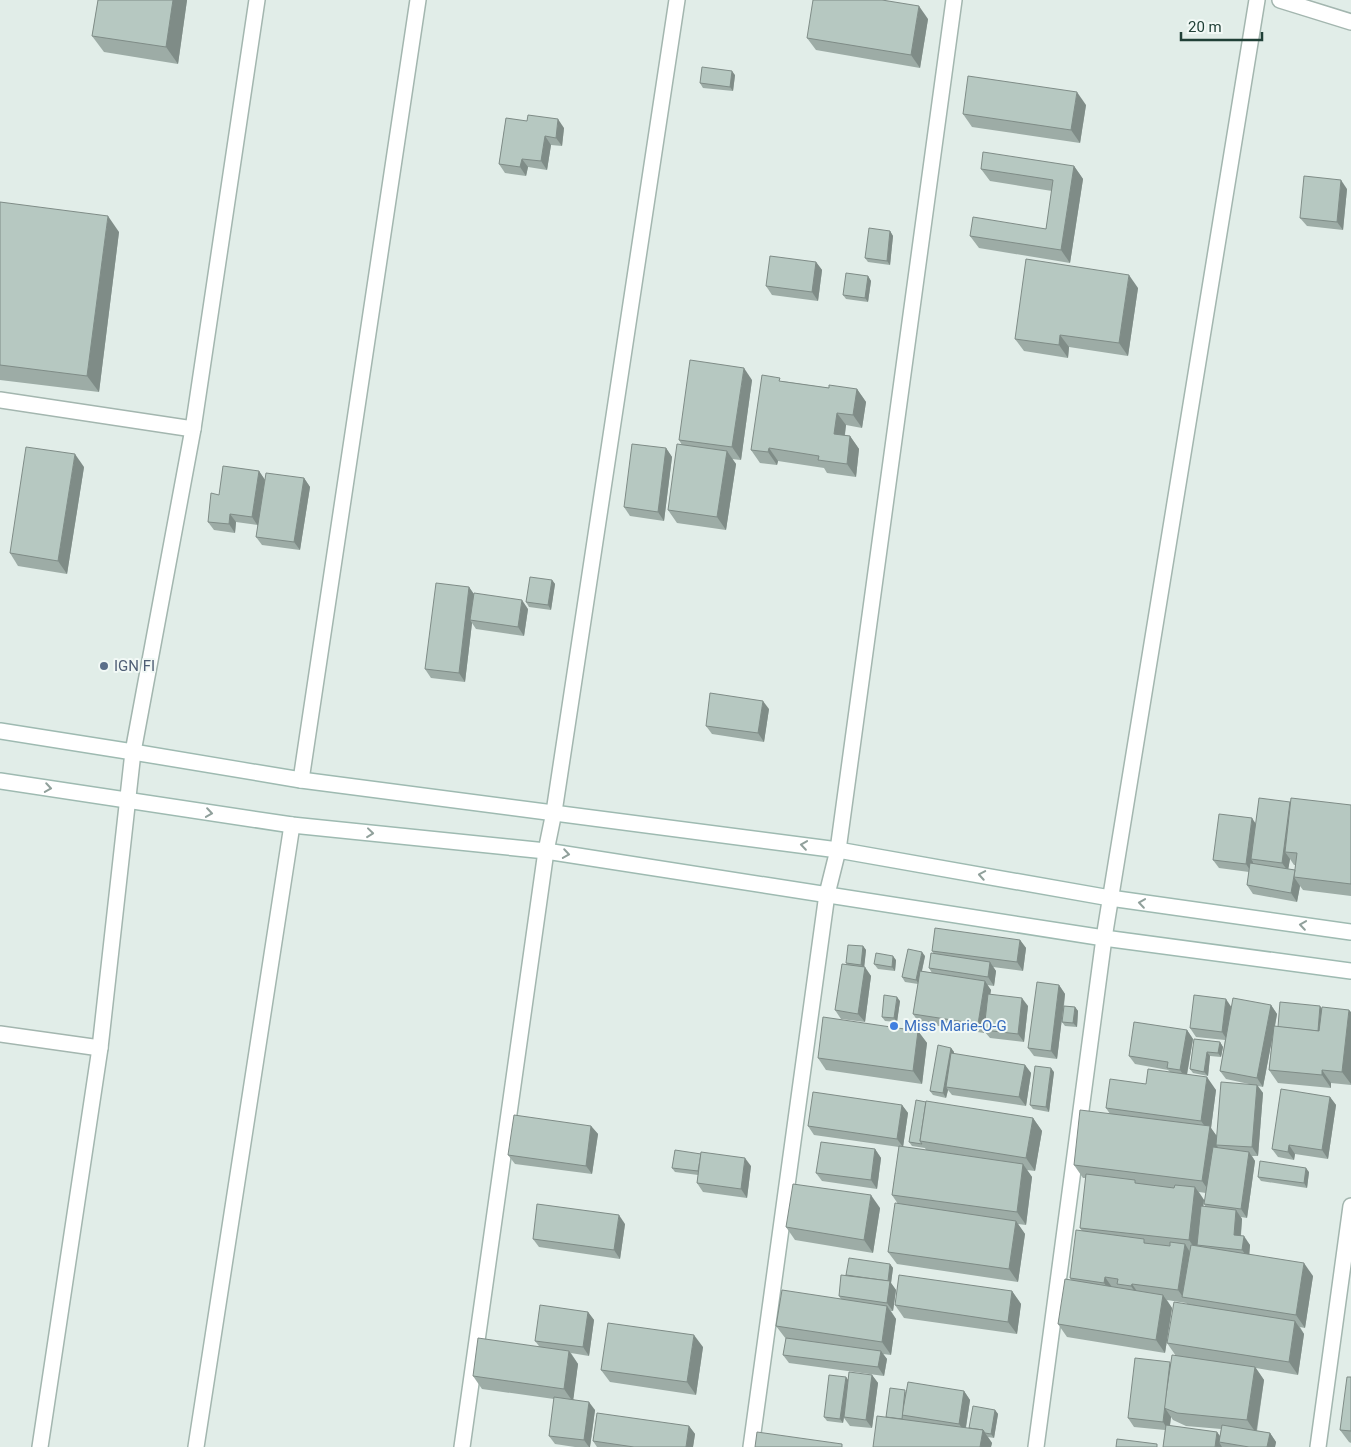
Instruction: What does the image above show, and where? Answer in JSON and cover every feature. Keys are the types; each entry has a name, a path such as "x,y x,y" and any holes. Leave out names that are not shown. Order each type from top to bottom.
{"street":[{"path":"40,1447 100,1048 133,752 193,429 257,0"},
{"path":"301,780 418,0"},
{"path":"462,1447 546,851 554,812 677,0"},
{"path":"751,1447 827,894 838,850 954,0"},
{"path":"1036,1447 1110,898 1257,0"},
{"path":"1280,0 1351,22"},
{"path":"0,400 193,429"},
{"path":"0,732 301,780 838,850 1110,898 1351,932"},
{"path":"0,781 292,825 546,851 1104,938 1351,971"},
{"path":"196,1447 292,825"},
{"path":"0,1034 100,1048"},
{"path":"1318,1447 1351,1206"}],"building":[{"path":"98,0 173,0 166,47 92,36"},
{"path":"813,0 882,0 919,6 911,55 807,38"},
{"path":"702,67 732,71 730,87 700,83"},
{"path":"968,76 1077,92 1071,130 963,114"},
{"path":"528,115 558,119 556,138 545,136 541,161 522,159 520,167 499,164 506,118 527,121"},
{"path":"983,152 1074,166 1061,250 970,236 973,217 1046,229 1053,180 981,169"},
{"path":"1304,176 1341,180 1337,222 1300,218"},
{"path":"0,202 108,216 87,376 0,365"},
{"path":"869,228 890,231 887,261 865,258"},
{"path":"770,256 816,262 812,292 766,286"},
{"path":"1026,259 1129,275 1119,343 1060,335 1059,345 1015,339"},
{"path":"846,273 868,276 865,298 843,295"},
{"path":"690,360 744,368 732,447 679,440"},
{"path":"762,375 780,378 779,381 829,388 829,385 857,389 853,415 837,413 834,434 850,436 847,464 818,460 819,456 769,448 768,452 751,450"},
{"path":"632,444 666,448 658,512 624,507"},
{"path":"677,444 727,451 717,517 668,510"},
{"path":"26,447 75,454 58,561 10,553"},
{"path":"223,466 259,471 252,517 230,514 229,524 208,522 211,493 219,495"},
{"path":"266,473 304,478 294,542 256,537"},
{"path":"530,577 552,580 548,605 526,602"},
{"path":"436,583 469,587 459,673 425,669"},
{"path":"474,593 522,600 518,627 470,620"},
{"path":"710,693 763,701 758,733 706,726"},
{"path":"1259,798 1290,802 1282,863 1251,859"},
{"path":"1291,798 1351,805 1351,884 1294,877 1297,853 1285,852"},
{"path":"1219,814 1252,818 1246,864 1213,860"},
{"path":"1250,863 1295,870 1291,893 1247,885"},
{"path":"935,928 1020,940 1017,962 932,951"},
{"path":"848,945 863,946 861,965 846,963"},
{"path":"908,949 922,952 916,980 902,977"},
{"path":"876,953 893,956 892,967 874,964"},
{"path":"931,953 990,962 988,977 929,968"},
{"path":"842,964 865,967 858,1014 835,1010"},
{"path":"920,971 985,981 978,1024 913,1014"},
{"path":"1037,982 1059,985 1051,1051 1028,1048"},
{"path":"988,994 1022,998 1018,1034 984,1030"},
{"path":"884,995 897,997 894,1018 882,1017"},
{"path":"1194,995 1226,999 1222,1032 1190,1028"},
{"path":"1233,998 1271,1005 1257,1078 1220,1071"},
{"path":"1280,1002 1320,1006 1318,1031 1278,1027"},
{"path":"1064,1006 1075,1007 1073,1023 1062,1022"},
{"path":"1322,1007 1349,1010 1342,1072 1322,1070 1322,1075 1269,1070 1274,1026 1319,1031"},
{"path":"823,1017 918,1031 913,1071 818,1058"},
{"path":"1134,1022 1187,1030 1180,1070 1167,1068 1168,1062 1129,1056"},
{"path":"1194,1039 1220,1042 1218,1053 1207,1052 1204,1072 1190,1069"},
{"path":"938,1045 951,1048 943,1093 930,1091"},
{"path":"951,1053 1025,1065 1019,1097 946,1087"},
{"path":"1035,1066 1051,1068 1046,1107 1030,1105"},
{"path":"1148,1069 1207,1077 1201,1121 1106,1108 1110,1079 1146,1084"},
{"path":"1221,1082 1257,1085 1252,1147 1216,1145"},
{"path":"1281,1089 1330,1097 1322,1150 1289,1145 1288,1152 1272,1149"},
{"path":"813,1092 902,1105 897,1139 808,1126"},
{"path":"916,1100 926,1102 920,1141 922,1144 909,1142"},
{"path":"926,1101 1033,1118 1026,1158 920,1141"},
{"path":"1080,1110 1210,1126 1202,1181 1074,1165"},
{"path":"514,1115 591,1126 586,1166 508,1155"},
{"path":"821,1142 875,1149 871,1180 816,1173"},
{"path":"899,1146 1023,1164 1017,1212 892,1195"},
{"path":"1213,1147 1249,1152 1241,1209 1204,1204"},
{"path":"675,1150 701,1154 698,1171 672,1168"},
{"path":"701,1152 745,1158 741,1189 697,1183"},
{"path":"1260,1161 1306,1168 1304,1183 1258,1177"},
{"path":"1086,1174 1135,1180 1135,1183 1174,1188 1175,1185 1195,1187 1189,1240 1080,1228"},
{"path":"793,1184 871,1195 864,1240 786,1227"},
{"path":"895,1203 1016,1221 1009,1269 888,1252"},
{"path":"537,1204 619,1215 614,1250 533,1239"},
{"path":"1201,1206 1236,1210 1234,1235 1244,1236 1242,1250 1197,1245"},
{"path":"1076,1230 1144,1239 1144,1243 1170,1246 1170,1242 1185,1244 1178,1290 1117,1284 1118,1279 1105,1277 1104,1283 1070,1278"},
{"path":"1191,1245 1304,1263 1296,1315 1182,1297"},
{"path":"849,1258 890,1264 888,1281 846,1275"},
{"path":"841,1275 890,1281 887,1303 839,1296"},
{"path":"899,1275 1012,1291 1008,1322 895,1305"},
{"path":"1065,1279 1163,1295 1156,1340 1058,1324"},
{"path":"782,1290 887,1306 882,1342 776,1326"},
{"path":"1174,1302 1295,1321 1289,1362 1167,1343"},
{"path":"540,1305 588,1312 583,1347 535,1341"},
{"path":"608,1323 694,1335 687,1382 601,1370"},
{"path":"478,1338 569,1351 564,1389 473,1376"},
{"path":"786,1338 881,1351 878,1367 783,1355"},
{"path":"1172,1355 1255,1367 1247,1420 1177,1413 1164,1408"},
{"path":"1135,1358 1170,1362 1163,1422 1128,1418"},
{"path":"849,1372 872,1375 866,1420 844,1417"},
{"path":"829,1375 846,1377 840,1419 824,1417"},
{"path":"1347,1377 1351,1377 1351,1431 1340,1430"},
{"path":"908,1382 964,1391 959,1424 902,1415"},
{"path":"890,1388 905,1390 902,1419 886,1417"},
{"path":"554,1397 589,1402 584,1440 549,1436"},
{"path":"973,1406 995,1410 991,1434 985,1433 983,1430 969,1428"},
{"path":"597,1413 689,1426 686,1447 634,1447 593,1441"},
{"path":"877,1416 983,1430 980,1447 873,1447"},
{"path":"1166,1425 1217,1432 1215,1447 1163,1447"},
{"path":"1222,1425 1270,1433 1267,1447 1249,1447 1219,1442"},
{"path":"757,1432 842,1444 842,1447 755,1447"},
{"path":"1117,1439 1157,1444 1157,1447 1116,1447"}],"place":[{"name":"IGN FI","path":"104,666"},
{"name":"Miss Marie-O-G","path":"894,1026"}]}
